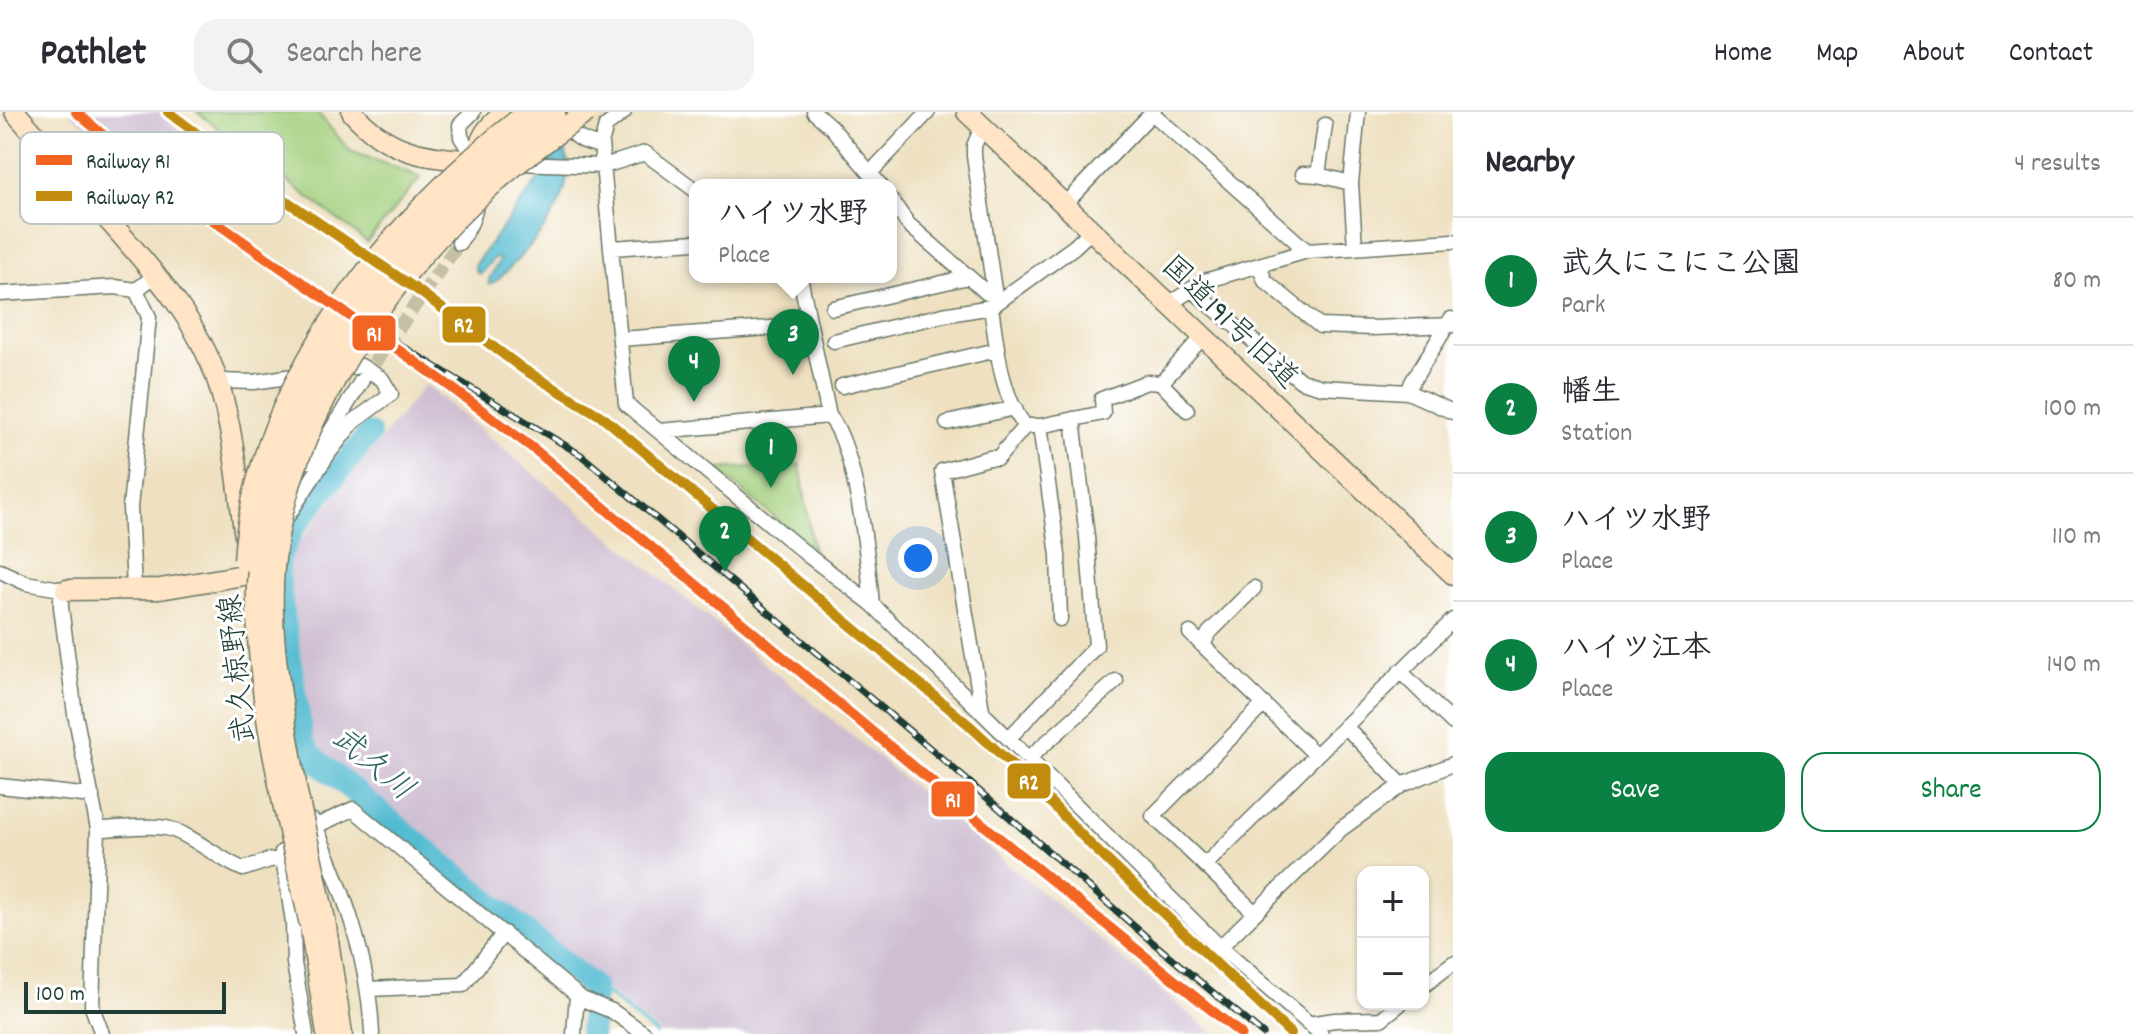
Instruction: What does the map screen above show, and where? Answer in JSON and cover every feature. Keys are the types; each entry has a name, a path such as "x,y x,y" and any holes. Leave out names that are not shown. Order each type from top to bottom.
{"main road":[{"path":"15,112 32,132"},
{"path":"352,112 370,132 403,149 477,161 477,147 483,133 505,112"},
{"path":"285,782 250,653 244,585 251,503 269,443 319,341 389,241 463,165 528,112"},
{"name":"武久椋野線","path":"342,1034 285,782 268,659 267,543 279,490 308,399 359,310 419,233 491,162 555,112"},
{"path":"285,782 273,595 283,509 313,424 347,360 417,262 514,165 587,112"},
{"name":"国道191号旧道","path":"967,112 1453,574"},
{"path":"112,224 180,305 197,333 218,381 231,436 270,696"},
{"path":"66,590 174,587 250,574"},
{"name":"武久椋野線","path":"318,922 327,1034"}],"street":[{"path":"459,243 476,210 477,161 461,137 460,125 473,112"},
{"path":"564,112 575,136 601,146"},
{"path":"624,112 606,126 601,146 626,404 872,604 1220,947 1321,1034"},
{"path":"814,112 876,179"},
{"path":"871,172 928,112"},
{"path":"1064,205 1152,112 1307,251"},
{"path":"1355,248 1351,183 1358,112"},
{"path":"1325,125 1311,174 1351,183"},
{"path":"982,127 976,138 974,156 994,302 997,350 1015,408 1033,426 1058,555 1060,619"},
{"path":"477,161 604,166 645,153 689,186"},
{"path":"897,208 908,224 994,302"},
{"path":"834,341 994,302 1043,271 1091,231"},
{"path":"1169,304 1205,281 1307,251 1453,241"},
{"path":"613,248 689,242"},
{"path":"1259,265 1265,281 1320,326 1335,328 1451,322"},
{"path":"0,294 115,287 136,290 156,275"},
{"path":"833,308 968,277"},
{"path":"801,283 829,416 838,425 849,455 872,604"},
{"path":"1191,289 1301,381 1322,387 1408,392 1453,412"},
{"path":"134,589 130,507 149,317 136,290"},
{"path":"1408,392 1451,322"},
{"path":"620,339 810,325"},
{"path":"1161,383 1203,337"},
{"path":"842,386 997,350"},
{"path":"218,381 254,382 361,366 382,379 391,394 353,422 329,453 250,574"},
{"path":"250,574 275,524 362,380"},
{"path":"982,710 942,471 998,458 1033,426 1103,413 1102,399 1147,382 1161,383 1187,410"},
{"path":"947,423 1015,408"},
{"path":"659,431 829,416"},
{"path":"1010,737 1096,646 1073,419"},
{"path":"0,571 26,583 66,590 61,598 61,607 75,714 98,829 92,1007 102,1034"},
{"path":"1204,643 1209,633 1254,588"},
{"path":"1205,865 1453,620"},
{"path":"1190,633 1204,643 1316,755"},
{"path":"1400,671 1453,723"},
{"path":"1029,758 1116,681"},
{"path":"270,696 285,782 283,859 293,922 294,963 306,1034"},
{"path":"270,696 283,742 334,867 355,928 368,989 372,1034"},
{"path":"1254,912 1153,816 1264,704"},
{"path":"1345,726 1402,785"},
{"path":"1220,947 1329,839 1402,785 1453,764"},
{"path":"0,786 92,796"},
{"path":"98,829 165,827 243,869 283,859 316,826 353,809 580,997 612,1011 645,1034"},
{"path":"368,989 463,985 504,933"},
{"path":"1429,981 1453,963"},
{"path":"574,1034 580,997"},
{"path":"1308,1024 1381,1019 1392,1010"}],"shaded area":[{"path":"69,112 160,112 183,132 92,132"},
{"path":"425,384 1214,1034 661,1034 315,749 308,739 287,557"}],"green space":[{"path":"197,112 317,112 350,151 421,177 367,242 284,179 284,132 223,132"},
{"path":"800,464 813,549 716,469"}],"water":[{"path":"525,112 552,112 566,153 568,171 565,189 537,238 499,279 489,285 500,259 494,258 480,274 476,272 475,264 538,180 539,161"}],"waterway":[{"name":"武久川","path":"369,434 293,528 277,559 302,743 312,757 594,988 591,1034"},
{"path":"594,988 610,996 656,1034"}],"tunnel":[{"path":"362,380 459,243"}],"railway":[{"path":"326,300 581,455 1263,1034"}],"rail line":[{"name":"R1","path":"76,112 100,132"},
{"name":"R2","path":"168,112 195,132"},
{"name":"R2","path":"284,199 419,291 523,369 604,418 969,725 1291,1034"},
{"name":"R1","path":"218,224 440,379 534,449 997,836 1241,1034"}],"place":[{"name":"ハイツ水野","path":"793,375"},
{"name":"ハイツ江本","path":"694,402"},
{"name":"武久にこにこ公園","path":"771,488"},
{"name":"幡生","path":"725,572"}]}
